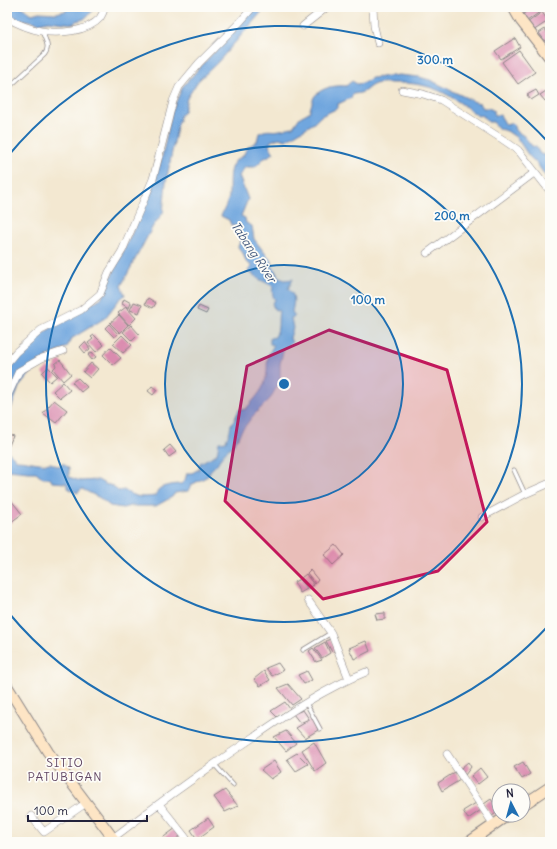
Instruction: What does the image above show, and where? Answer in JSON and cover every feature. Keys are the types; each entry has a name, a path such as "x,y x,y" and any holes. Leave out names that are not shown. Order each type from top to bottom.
{"street":[{"path":"7,18 16,23 42,31 78,30 89,26 100,18 105,7"},
{"path":"7,363 16,352 41,330 81,310 100,294 109,272 122,251 153,179 173,101 179,87 199,63 242,21 253,7"},
{"path":"303,26 327,7"},
{"path":"373,7 374,26 378,43"},
{"path":"513,7 521,21 550,58"},
{"path":"402,90 423,94 441,100 518,150 534,173 550,191"},
{"path":"427,253 534,173"},
{"path":"7,397 19,371 42,358 64,351"},
{"path":"482,517 524,494 550,483"},
{"path":"308,600 331,633 349,679"},
{"path":"7,686 48,752 115,840 158,804 306,702 349,679 366,672"},
{"path":"447,754 494,825"},
{"path":"531,800 550,787"},
{"path":"31,816 44,832 86,803"},
{"path":"158,804 186,838"},
{"path":"469,842 497,823"}],"lane":[{"path":"7,89 48,50 48,46 42,31"},
{"path":"514,470 524,494"},
{"path":"303,650 331,633"},
{"path":"306,702 320,729"},
{"path":"214,764 234,785"}],"highlighted area":[{"path":"329,330 447,370 487,522 438,571 323,599 225,501 247,366"}],"water":[{"path":"7,7 22,7 32,14 39,12 56,13 65,11 71,7 97,7 84,19 76,21 74,24 48,21 39,23 18,19 7,11"},
{"path":"255,7 266,7 218,62 198,81 187,98 184,111 180,116 175,137 166,182 163,213 153,226 121,286 125,295 119,300 105,318 71,339 67,347 39,363 19,387 7,420 7,374 23,351 46,331 101,298 150,195 162,157 172,111 183,86"},
{"name":"Tabang River","path":"399,75 419,77 430,80 480,103 483,108 493,110 495,115 500,115 506,125 513,123 515,130 524,136 532,146 536,147 540,154 550,158 550,183 517,138 507,131 499,129 493,122 488,122 482,115 478,116 458,101 439,91 430,87 407,83 377,83 361,93 353,94 351,98 338,104 338,108 321,116 314,123 286,140 279,138 271,141 269,145 274,153 263,159 255,167 245,167 239,176 248,199 241,216 245,218 246,223 252,226 254,239 272,261 272,266 276,270 277,275 284,280 293,279 288,289 291,291 293,296 294,302 292,312 295,316 291,318 293,328 290,338 292,343 284,348 280,364 280,381 270,399 252,417 238,438 235,440 234,444 223,454 208,476 191,485 188,491 175,493 172,497 156,506 130,506 123,508 110,506 100,498 82,489 77,493 68,488 66,483 52,482 50,478 43,478 36,472 7,470 7,451 16,460 51,463 57,466 62,465 63,463 69,468 69,477 80,481 98,480 113,486 118,491 124,490 134,496 150,497 155,496 158,490 162,487 181,484 185,480 187,473 192,473 199,469 200,463 217,454 219,442 226,441 230,432 231,424 239,410 246,409 264,385 269,355 274,345 270,344 270,338 275,337 277,334 279,311 274,309 272,303 275,300 272,293 273,286 259,279 248,271 252,266 246,262 243,253 238,247 242,236 236,226 231,225 229,220 221,216 229,197 229,177 231,167 243,156 247,148 257,141 259,133 293,127 300,117 309,112 314,97 321,91 333,86 346,86 352,81 357,84 363,83 372,78"}],"building":[{"path":"533,7 547,7 527,21 522,15"},
{"path":"542,12 548,21 533,31 527,23"},
{"path":"545,29 550,38 545,41 539,33"},
{"path":"515,38 520,47 501,59 495,51"},
{"path":"519,50 535,72 518,84 502,62"},
{"path":"536,90 539,95 531,100 527,95"},
{"path":"546,91 550,98 545,101 540,95"},
{"path":"148,298 156,303 153,308 145,304"},
{"path":"124,299 131,303 129,308 122,304"},
{"path":"134,302 142,305 139,313 130,310"},
{"path":"199,306 208,310 206,314 197,310"},
{"path":"126,307 136,318 129,325 118,313"},
{"path":"119,315 128,325 120,333 110,323"},
{"path":"109,324 118,334 114,337 105,328"},
{"path":"131,325 139,334 132,341 123,332"},
{"path":"94,335 104,345 96,352 88,343 93,339 91,337"},
{"path":"122,335 132,345 123,353 113,344"},
{"path":"85,342 90,349 85,353 80,347"},
{"path":"110,347 121,358 113,365 103,355"},
{"path":"92,352 96,357 92,360 88,355"},
{"path":"60,360 71,374 63,381 53,369 56,366 55,364"},
{"path":"91,363 98,369 90,378 83,372"},
{"path":"48,367 57,376 50,382 42,373"},
{"path":"78,378 87,387 81,392 72,382"},
{"path":"63,382 70,390 60,398 53,391"},
{"path":"152,386 157,390 153,395 148,391"},
{"path":"54,400 67,410 56,423 43,413"},
{"path":"7,434 13,436 7,450"},
{"path":"170,445 176,452 169,457 164,450"},
{"path":"7,495 22,514 7,525"},
{"path":"336,545 344,555 333,565 324,555"},
{"path":"310,570 318,580 315,584 307,573"},
{"path":"306,574 314,585 300,593 294,582 300,579 307,588 301,578"},
{"path":"385,613 385,619 377,620 375,614"},
{"path":"330,639 336,650 332,652 326,641"},
{"path":"366,641 370,651 354,659 349,648"},
{"path":"325,642 330,653 322,658 315,648"},
{"path":"313,648 322,660 316,662 309,651"},
{"path":"278,663 283,670 272,676 266,668"},
{"path":"264,671 270,680 260,686 254,679"},
{"path":"307,671 312,680 304,684 298,675"},
{"path":"288,684 301,699 292,705 278,688"},
{"path":"285,702 290,709 277,717 271,711"},
{"path":"303,710 309,719 300,723 293,714"},
{"path":"313,718 318,730 305,738 296,728"},
{"path":"286,731 296,743 286,751 274,737"},
{"path":"314,742 326,763 315,771 302,750"},
{"path":"297,753 308,764 296,771 287,759"},
{"path":"274,761 281,772 271,779 261,770"},
{"path":"468,762 471,767 465,775 461,768"},
{"path":"523,762 530,774 522,779 514,767"},
{"path":"480,768 487,777 478,784 471,776"},
{"path":"455,772 460,780 442,791 438,783"},
{"path":"225,790 238,806 225,812 214,797"},
{"path":"491,799 491,814 484,804"},
{"path":"476,803 481,810 468,819 463,811"},
{"path":"208,818 214,827 197,839 191,830"},
{"path":"176,828 181,835 173,842 157,842"}],"district":[{"name":"SITIO PATUBIGAN","path":"65,769"}]}
